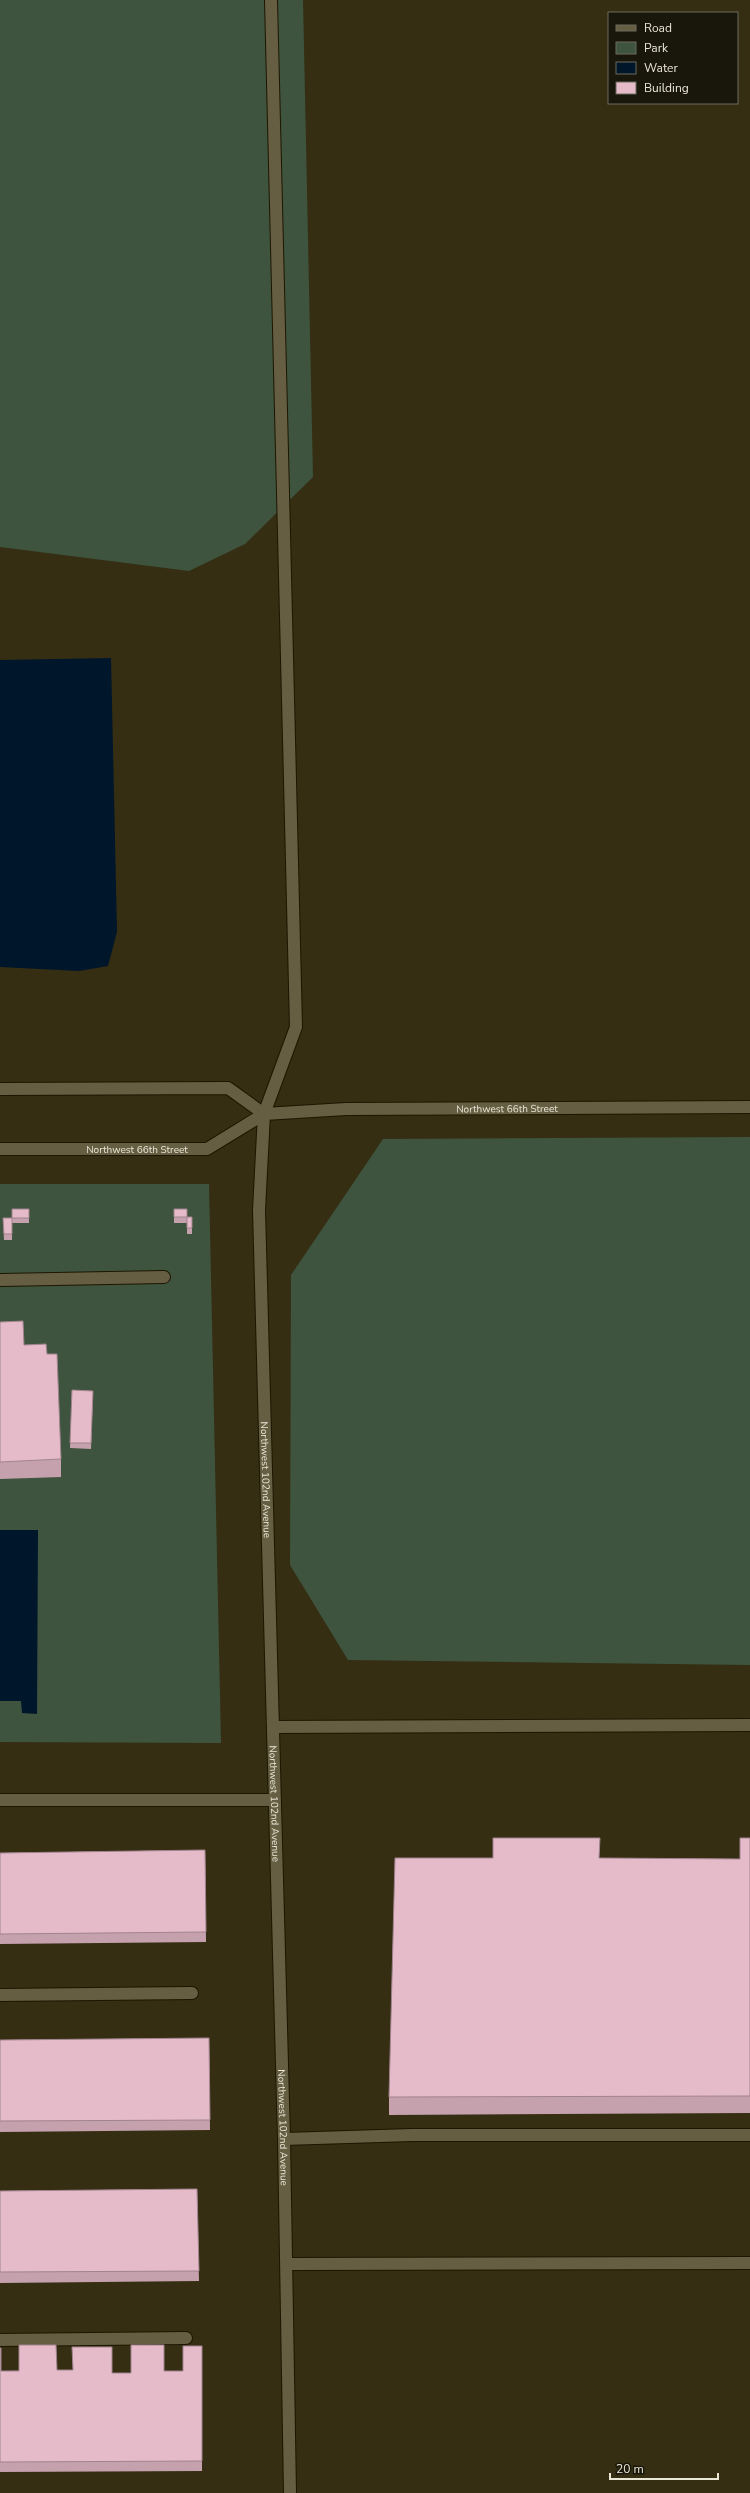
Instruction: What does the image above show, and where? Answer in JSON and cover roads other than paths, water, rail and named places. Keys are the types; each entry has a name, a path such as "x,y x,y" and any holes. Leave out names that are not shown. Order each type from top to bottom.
{"street":[{"name":"Northwest 102nd Avenue","path":"271,0 296,1027 264,1114 259,1210 284,2139 290,2493"},
{"path":"0,1089 228,1088 264,1114"},
{"name":"Northwest 66th Street","path":"0,1150 207,1149 264,1114 346,1109 750,1107"},
{"path":"0,1280 164,1277"},
{"path":"273,1727 750,1725"},
{"path":"0,1800 275,1800"},
{"path":"0,1995 192,1993"},
{"path":"284,2139 412,2135 750,2135"},
{"path":"286,2264 750,2263"},
{"path":"0,2340 186,2338"}],"water":[{"path":"111,658 117,932 108,966 79,971 0,967 0,660"},
{"path":"0,1530 38,1530 37,1714 22,1713 21,1701 0,1701"}]}
